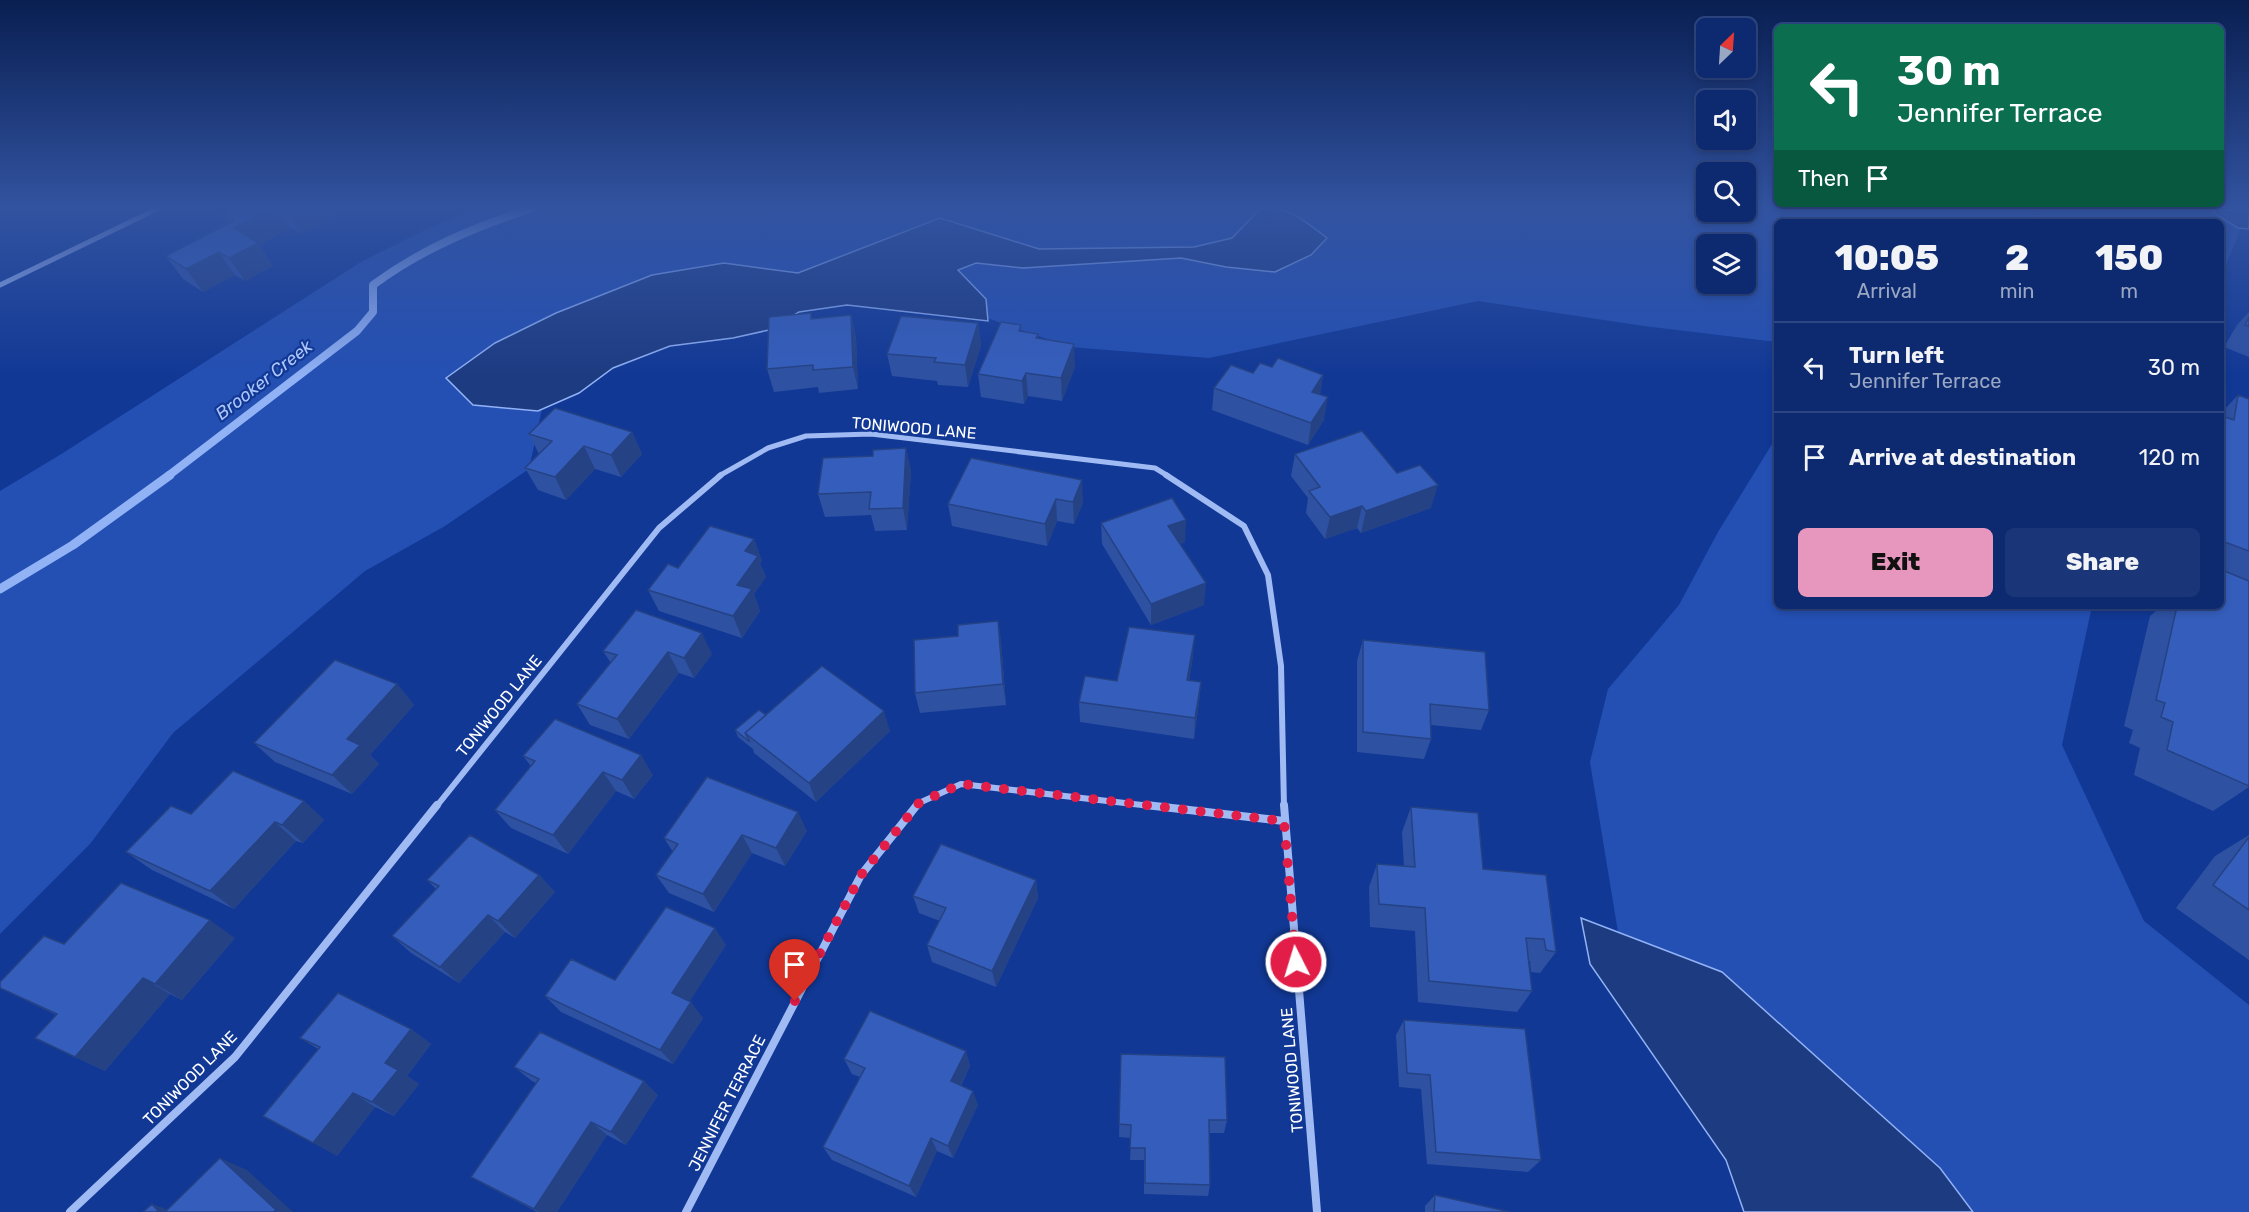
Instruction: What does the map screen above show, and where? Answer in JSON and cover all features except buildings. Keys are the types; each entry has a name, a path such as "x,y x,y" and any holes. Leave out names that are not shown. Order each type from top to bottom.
{"street":[{"path":"0,285 44,264"},
{"name":"TONIWOOD LANE","path":"70,1212 235,1057 659,528 716,477 768,448 806,436 871,434 1155,468 1244,526 1268,575 1281,666 1284,821 1317,1212"},
{"name":"JENNIFER TERRACE","path":"686,1212 861,875 919,803 961,784 1284,821"}],"shaded area":[{"path":"359,264 723,264 473,405 538,411 542,409 529,469 445,526 365,571 173,733 90,844 0,934 0,491"},
{"path":"721,264 798,273 822,264 975,264 958,270 986,299 988,321 847,305 799,312 769,330 733,338 670,346 613,368 579,393 538,411 473,405 446,378 495,343 556,313 652,275"},
{"path":"728,264 822,264 798,273"},
{"path":"981,264 1023,268 1093,264 1696,264 1696,294 1756,294 1756,264 1774,264 1774,342 1644,326 1478,301 1209,358 1070,347 987,318 986,299 957,270"},
{"path":"981,264 1093,264 1023,268"},
{"path":"1209,264 1293,264 1275,272"},
{"path":"1774,441 1774,609 2091,609 2062,745 2144,921 2249,1005 2249,1212 1973,1212 1940,1168 1722,972 1618,932 1590,762 1608,689 1679,605 1718,532"},
{"path":"1581,918 1722,972 1940,1168 1973,1212 1744,1212 1726,1160 1590,964"}],"waterway":[{"name":"Brooker Creek","path":"168,476 357,331 373,312 373,285 405,264"},
{"name":"Brooker Creek","path":"0,589 73,545 170,475"}],"route":[{"path":"795,1001 861,875 919,803 961,784 1284,821 1296,962"}]}
